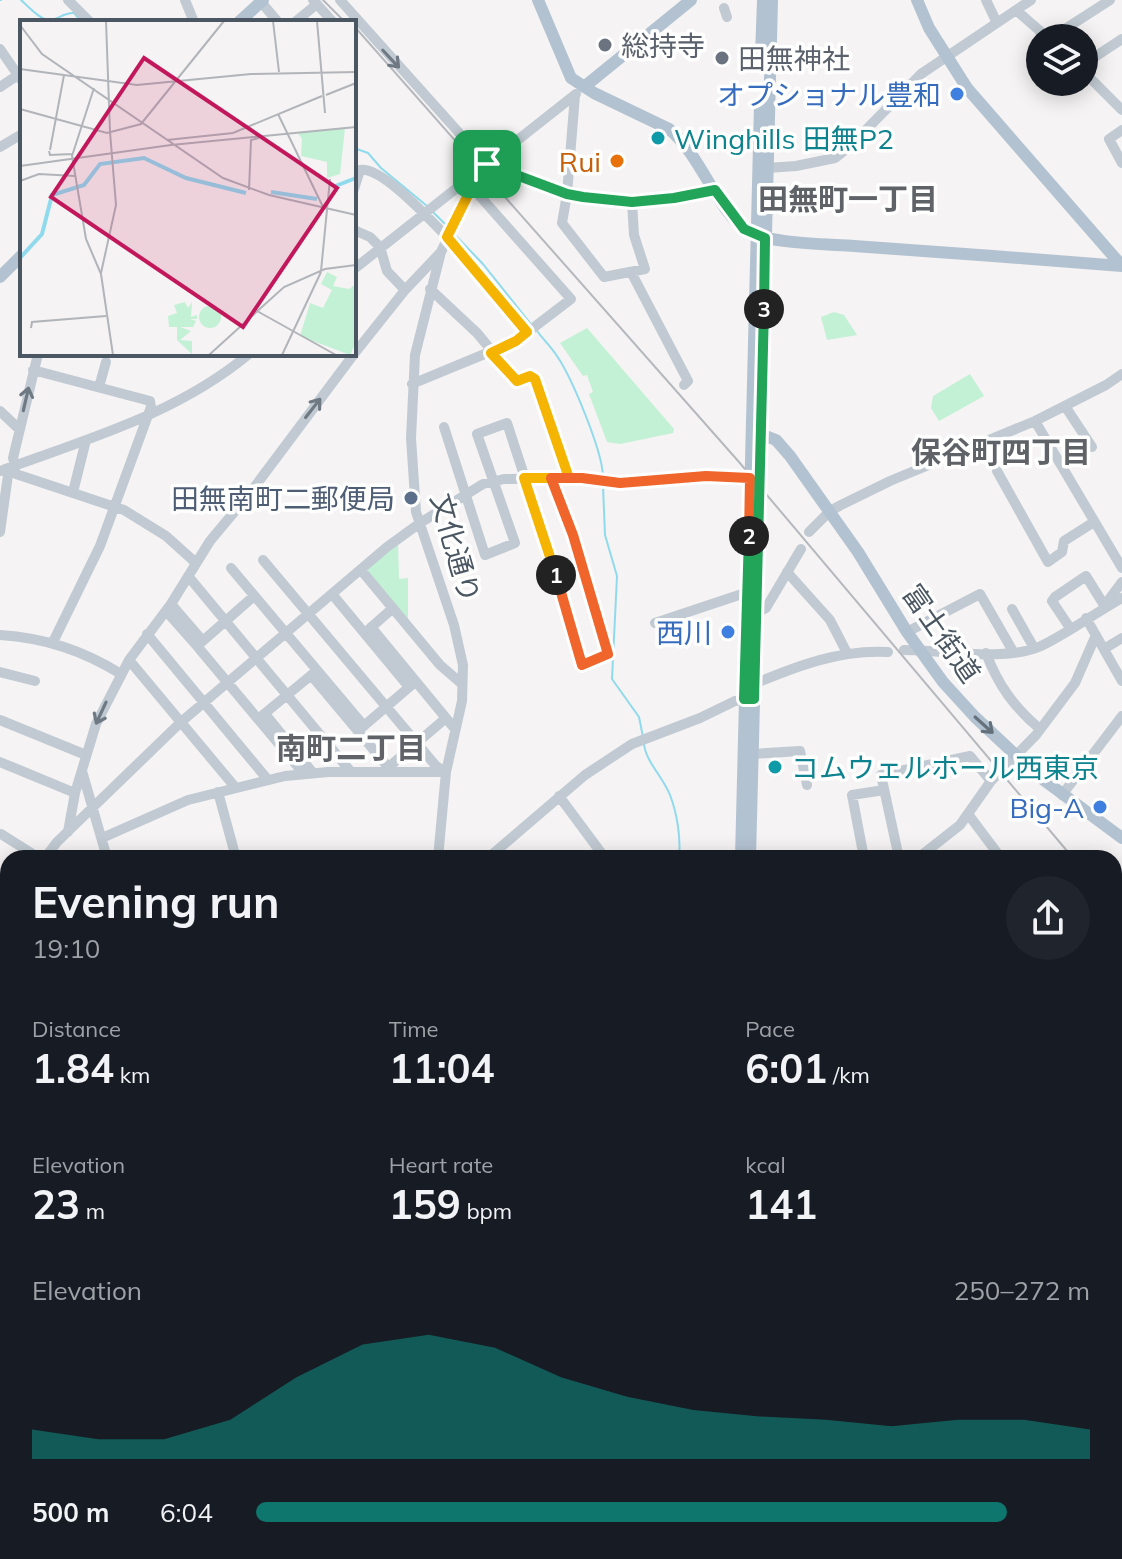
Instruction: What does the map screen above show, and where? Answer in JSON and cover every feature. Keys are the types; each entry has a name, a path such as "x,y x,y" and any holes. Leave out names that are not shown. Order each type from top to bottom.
{"main road":[{"path":"538,0 566,69 580,91 669,129 687,146 733,217 744,229 761,237 1122,266"},
{"path":"580,91 691,0"},
{"path":"741,850 756,613 763,0"},
{"path":"761,237 767,168 772,0"},
{"path":"917,0 946,57 991,117 1122,266"},
{"path":"241,20 262,1"},
{"path":"0,277 20,257"},
{"path":"750,850 752,754 748,592 750,478 756,432"},
{"name":"富士街道","path":"756,432 776,440 782,446 830,511 907,632 943,682 1037,775 1122,838"}],"street":[{"path":"68,0 88,20"},
{"path":"185,0 193,20"},
{"path":"340,0 487,164 567,194 632,202 715,190"},
{"path":"986,0 997,23"},
{"path":"767,168 835,158 903,91 946,57 1031,0"},
{"path":"1072,24 1110,0"},
{"path":"262,1 276,20"},
{"path":"297,20 315,2 331,20"},
{"path":"1016,10 1033,24"},
{"path":"1098,55 1122,39"},
{"path":"0,49 20,78 0,87"},
{"path":"1098,86 1122,110"},
{"path":"356,267 435,204 470,181 580,91"},
{"path":"580,91 562,223 604,277 645,269 634,235 632,202"},
{"path":"1122,130 1109,139 1122,163"},
{"path":"0,147 20,135"},
{"path":"356,183 360,170 369,169 449,233 527,332"},
{"path":"412,384 516,341 571,299 470,181"},
{"name":"文化通り","path":"439,850 446,772 462,701 463,665 454,625 416,512 411,467 412,384 415,355 430,289 441,252 468,195 470,181"},
{"path":"356,231 370,237 380,247 387,271 405,290"},
{"path":"356,351 405,290 441,252"},
{"path":"631,272 688,381 684,385"},
{"path":"430,289 477,333 517,381 530,376 535,379 569,478"},
{"path":"0,532 8,469 37,356"},
{"path":"8,469 149,415 199,391 246,356"},
{"path":"68,832 81,769 96,724 129,660 169,607 210,541 353,356"},
{"path":"99,387 106,362"},
{"path":"33,370 150,401 149,415 100,546 53,642"},
{"path":"809,532 830,511 890,481 1035,421 1122,374"},
{"path":"1065,406 1092,447"},
{"path":"0,411 19,429"},
{"path":"1035,421 1122,568"},
{"path":"444,427 485,555 515,543 477,434 507,423 582,665 608,654 573,535 551,478"},
{"path":"73,492 86,440"},
{"path":"8,469 115,507 142,520 166,536 196,563"},
{"path":"997,471 1048,562 1062,552 1064,541 1094,522"},
{"path":"50,850 181,722 332,594 420,523 483,484 524,478 620,483 706,476 750,478"},
{"path":"756,613 766,608 801,549"},
{"path":"263,560 436,766 446,772"},
{"path":"231,568 360,728 388,770"},
{"path":"361,570 440,665 462,684"},
{"path":"787,572 830,620 847,653"},
{"path":"188,576 351,772"},
{"path":"1070,628 1052,601 1086,576 1104,607"},
{"path":"1104,607 1122,582"},
{"path":"655,623 748,592"},
{"path":"332,594 455,729"},
{"path":"907,632 980,594 1014,653"},
{"path":"200,643 254,596"},
{"path":"904,650 1014,653 1034,648 1122,598"},
{"path":"169,607 200,643 228,683 308,774"},
{"path":"368,630 393,608"},
{"path":"1012,609 1034,648"},
{"path":"1086,618 1122,681"},
{"path":"147,634 268,780"},
{"path":"0,635 53,642 78,650 121,674"},
{"path":"928,850 960,825 991,781 1040,729 1075,683 1096,635"},
{"path":"1104,649 1122,638"},
{"path":"754,684 803,664 847,653 888,652"},
{"path":"986,653 994,676 1010,701 1040,729"},
{"path":"129,660 235,787"},
{"path":"0,672 35,681"},
{"path":"261,717 314,673"},
{"path":"360,728 412,684"},
{"path":"497,850 585,775 643,738 700,718 735,701 749,699"},
{"path":"1062,795 1122,716"},
{"path":"388,770 446,718"},
{"path":"0,720 86,755"},
{"path":"752,754 800,751 807,785"},
{"path":"897,850 881,775 970,756 991,781"},
{"path":"0,762 75,793"},
{"path":"81,769 105,850"},
{"path":"102,838 166,808 268,780 308,774 388,770 446,772"},
{"path":"862,850 852,795 884,790"},
{"path":"218,792 234,850"},
{"path":"559,796 599,850"},
{"path":"968,814 995,850"},
{"path":"1,834 28,850"}],"green space":[{"path":"834,312 844,315 857,335 827,340 821,317"},
{"path":"587,328 674,429 673,433 620,444 607,442 589,394 593,392 587,375 583,376 560,343"},
{"path":"970,374 984,396 939,421 931,408 933,396"},
{"path":"398,542 399,579 408,578 408,623 366,570"}],"waterway":[{"path":"21,0 38,15 52,20"},
{"path":"52,20 74,13 80,20"},
{"path":"356,149 368,153 381,168 427,206"},
{"path":"432,211 447,226"},
{"path":"454,234 483,264 530,323"},
{"path":"537,331 557,356 578,397 598,449 603,476"},
{"path":"603,486 605,535 617,576 612,679 639,717 643,737"},
{"path":"644,744 672,802 679,850"}],"railway":[{"path":"323,0 343,20"},
{"path":"356,28 739,462 1066,850"}],"place":[{"name":"総持寺","path":"605,45"},
{"name":"田無神社","path":"722,58"},
{"name":"オプショナル豊和","path":"957,94"},
{"name":"Winghills 田無P2","path":"658,138"},
{"name":"Rui","path":"617,161"},
{"name":"田無南町二郵便局","path":"411,498"},
{"name":"西川","path":"728,632"},
{"name":"コムウェルホール西東京","path":"775,767"},
{"name":"Big-A","path":"1100,807"}],"district":[{"name":"田無町一丁目","path":"848,199"},
{"name":"保谷町四丁目","path":"1001,452"},
{"name":"南町二丁目","path":"351,748"}],"route":[{"path":"487,164 470,177 468,195 447,237 527,332 491,353 517,381 530,376 535,379 569,478 540,478 529,479 524,478 582,665 608,654 573,535 551,478 569,478 582,478 620,483 706,476 750,478 744,699 754,699 765,238 744,229 715,190 632,202 583,197 487,164"}]}
